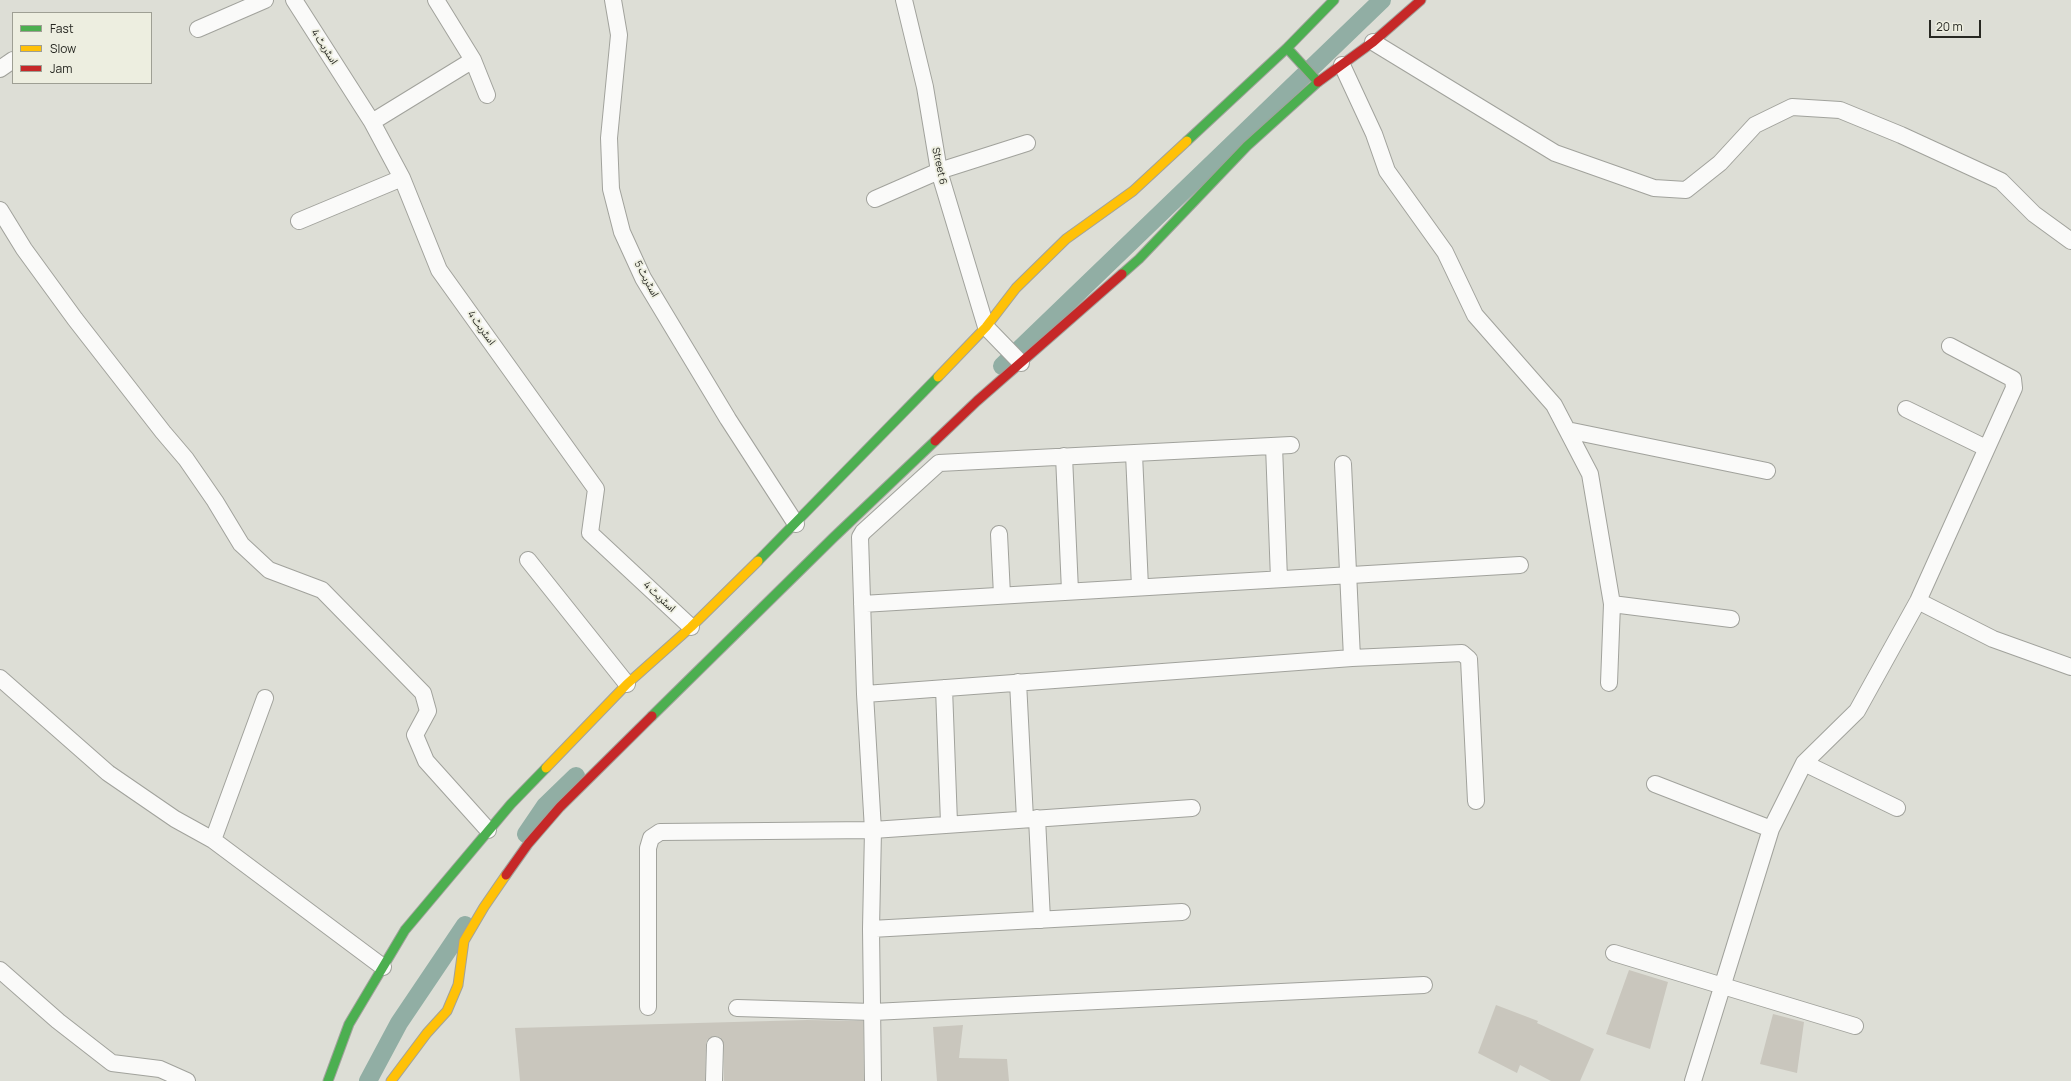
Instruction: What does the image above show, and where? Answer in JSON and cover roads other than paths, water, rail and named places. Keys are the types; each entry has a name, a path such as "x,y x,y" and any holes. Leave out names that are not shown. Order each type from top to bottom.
{"street":[{"path":"198,29 265,0"},
{"name":"اسٹریٹ 4","path":"294,0 372,122 402,178 439,270 596,489 590,533 691,627"},
{"path":"436,0 473,60 487,95"},
{"name":"اسٹریٹ 5","path":"613,0 619,36 609,138 611,189 622,232 643,278 728,420 796,524"},
{"name":"Street 6","path":"904,0 925,87 939,171 987,328"},
{"path":"328,1081 349,1024 405,930 511,804 627,684 691,627 796,524 987,328 1016,288 1066,239 1133,191 1287,48 1334,0"},
{"path":"391,1081 427,1032 447,1011 458,985 464,941 484,908 528,844 560,807 833,538 977,401 1139,259 1247,146 1318,82 1373,42 1421,0"},
{"path":"1373,42 1554,153 1654,188 1686,190 1720,163 1755,125 1792,107 1840,110 1901,135 2001,181 2034,214 2071,241"},
{"path":"1287,48 1318,82"},
{"path":"372,122 473,60"},
{"path":"0,69 12,61"},
{"path":"1342,65 1374,134 1387,171 1445,252 1475,315 1554,405 1590,474 1612,604 1609,683"},
{"path":"874,199 939,171 1027,143"},
{"path":"299,221 402,178"},
{"path":"0,210 24,249 75,319 163,432 186,459 216,501 241,544 269,570 322,590 423,693 428,711 415,735 426,760 488,830"},
{"path":"987,328 1020,362"},
{"path":"1692,1081 1771,829 1804,763 1857,711 1918,602 2014,388 2012,379 1950,346"},
{"path":"1906,409 1986,448"},
{"path":"1567,430 1767,471"},
{"path":"1274,446 1280,579"},
{"path":"873,1081 871,929 873,830 865,694 860,538 863,532 939,463 1292,446"},
{"path":"1134,454 1140,587"},
{"path":"1064,456 1070,592"},
{"path":"1343,464 1352,658"},
{"path":"999,534 1002,595"},
{"path":"528,560 627,684"},
{"path":"862,604 1520,565"},
{"path":"1918,602 1993,639 2071,667"},
{"path":"1612,604 1731,619"},
{"path":"865,694 1352,658 1462,652 1469,659 1476,801"},
{"path":"0,678 108,773 174,819 213,840 383,967"},
{"path":"1018,682 1042,920"},
{"path":"944,688 949,823"},
{"path":"213,840 265,698"},
{"path":"1804,763 1897,808"},
{"path":"1655,784 1771,829"},
{"path":"648,1007 648,848 651,838 660,832 873,830 949,823 1192,808"},
{"path":"871,929 1182,912"},
{"path":"1614,953 1855,1026"},
{"path":"0,970 58,1021 112,1063 160,1069 187,1081"},
{"path":"737,1008 873,1012 1424,985"},
{"path":"714,1081 715,1045"}],"waterway":[{"path":"1002,366 1382,0"},
{"path":"526,834 545,806 576,776"},
{"path":"368,1081 399,1023 465,925"}]}
